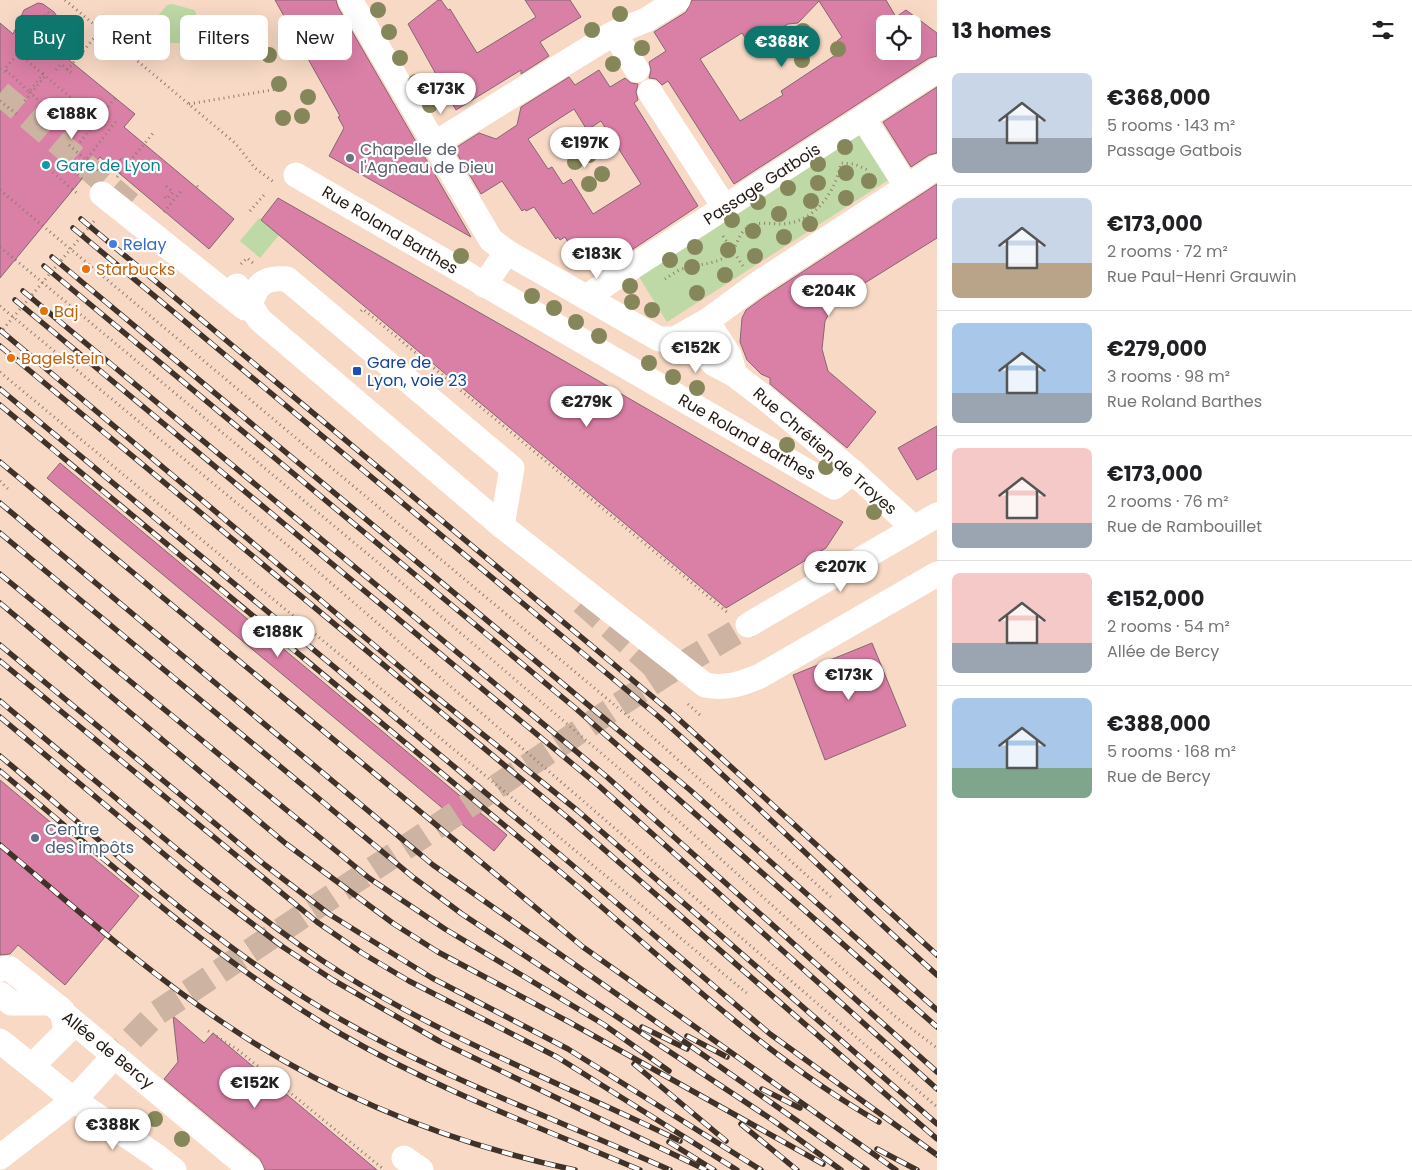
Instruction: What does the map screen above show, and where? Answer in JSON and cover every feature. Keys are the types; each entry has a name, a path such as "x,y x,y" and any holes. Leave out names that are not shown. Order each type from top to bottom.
{"street":[{"path":"350,0 491,240 507,252 659,339 667,340 686,334 707,321 901,178 937,167"},
{"path":"434,144 614,33 646,20 678,0"},
{"path":"614,33 637,70"},
{"name":"Passage Gatbois","path":"586,297 937,70"},
{"path":"650,92 717,213"},
{"path":"863,118 901,178"},
{"name":"Rue Roland Barthes","path":"285,179 484,285 834,487 853,472"},
{"path":"100,204 249,304 502,526 705,685 722,688 760,676 937,574"},
{"path":"484,285 507,252"},
{"path":"249,304 254,292 261,284 273,278 286,279 512,468 502,526"},
{"name":"Rue Chrétien de Troyes","path":"707,321 729,355 736,375"},
{"name":"Rue Chrétien de Troyes","path":"686,334 714,364 736,375 853,472 914,528"},
{"path":"739,620 937,515"},
{"path":"0,969 9,968 62,1010 66,1032 32,1066"},
{"name":"Allée de Bercy","path":"0,994 11,1003 51,1003 251,1170"},
{"path":"0,1040 74,1100 174,1170"},
{"path":"0,1158 74,1100 106,1065"}],"path":[{"path":"65,0 94,24"},
{"path":"67,70 94,38"},
{"path":"30,92 45,76 18,54 5,69 30,92 76,132 90,114"},
{"path":"137,60 235,143 255,168 285,179"},
{"path":"56,70 61,64 74,75"},
{"path":"0,69 12,75 30,92"},
{"path":"23,103 43,74 96,119 91,125"},
{"path":"189,104 283,88"},
{"path":"115,98 78,143 71,147 86,160 117,120"},
{"path":"0,101 14,114"},
{"path":"0,101 19,116"},
{"path":"119,174 154,132"},
{"path":"120,159 134,171"},
{"path":"665,279 681,269 710,264 733,251 739,236 749,226 798,222 814,214 838,179 841,163 854,164 876,173 901,178"},
{"path":"165,197 167,199 173,192 166,186"},
{"path":"1,190 16,202"},
{"path":"1,190 648,733 832,898"},
{"path":"250,211 264,195"},
{"path":"0,333 100,204"},
{"path":"717,213 733,251 746,271"},
{"path":"0,247 394,576 597,750 896,1017 937,1048"},
{"path":"0,306 286,544 937,1107"},
{"path":"344,328 364,309 739,620"},
{"path":"0,372 749,995"},
{"path":"0,481 9,490"},
{"path":"208,1031 403,1166"}],"green space":[{"path":"172,4 194,10 196,13 195,15 180,15 180,43 170,42 170,15 159,15 167,5"},
{"path":"859,130 890,179 667,322 636,272"},
{"path":"259,218 279,235 260,258 240,241"}],"building":[{"path":"275,0 336,0 343,15 283,15"},
{"path":"438,0 441,0 448,10 450,9 477,53 536,17 525,0 570,0 581,17 540,42 549,56 521,74 521,70 456,110 408,24"},
{"path":"692,0 886,0 895,15 876,15 876,60 921,60 921,21 937,33 937,56 929,58 734,184 668,81 662,85 656,79 649,78 651,70 649,62 666,51 654,32 686,12","holes":["819,1 842,37 837,41 843,50 781,91 783,95 740,121 700,59 742,33 751,47 788,24 798,23"]},
{"name":"Gare de Lyon","path":"38,3 43,4 56,15 22,15 24,10"},
{"path":"906,10 913,15 899,15"},
{"name":"Gare de Lyon","path":"0,23 13,34 15,30 15,60 69,60 135,114 124,127 234,219 209,249 100,157 0,278"},
{"path":"352,31 471,237 329,156 344,128 338,117 340,116 309,60 352,60"},
{"path":"599,70 610,87 625,78 631,83 638,84 636,92 638,100 634,103 698,206 600,271 582,257 578,259 565,237 560,240 558,237 556,239 534,207 522,211 502,181 481,194 456,152 457,147 479,133 496,139 517,125 521,107 569,77 575,85","holes":["574,109 587,130 601,121 641,184 593,214 571,179 563,184 552,167 548,169 528,139"]},
{"path":"937,87 937,153 929,155 911,167 883,122"},
{"path":"937,184 937,238 836,301 825,321 822,349 828,371 876,412 847,448 770,384 770,378 761,374 747,360 740,342 742,318 746,310 764,297"},
{"path":"278,198 843,522 826,548 726,608 261,220"},
{"path":"937,426 937,469 917,480 898,448"},
{"path":"60,463 507,835 494,851 47,478"},
{"path":"872,643 906,726 825,760 793,675"},
{"name":"Centre des impôts","path":"0,780 139,896 65,985 18,945 10,954 0,955"},
{"path":"173,1016 204,1043 213,1033 377,1170 265,1170 260,1159 164,1079 178,1062"}],"tunnel":[{"path":"0,93 130,204"},
{"path":"582,602 664,675"},
{"path":"106,1065 157,1013 664,675 748,625"}],"railway":[{"path":"81,219 672,713 937,955"},
{"path":"73,228 659,717 937,975"},
{"path":"52,257 690,790 937,1010"},
{"path":"44,266 574,707 937,1027"},
{"path":"23,291 607,777 937,1072"},
{"path":"15,300 599,786 937,1089"},
{"path":"0,330 419,683 578,811 937,1124"},
{"path":"0,346 568,818 937,1139"},
{"path":"0,389 564,858 770,1034 937,1155"},
{"path":"0,405 592,898 710,1001 792,1065 835,1095 879,1122"},
{"path":"0,462 583,947 896,1170"},
{"path":"0,503 433,865 867,1170"},
{"path":"0,533 414,878 462,914 774,1121 841,1170"},
{"path":"0,574 369,878 445,929 603,1024 669,1071"},
{"path":"0,603 285,843 394,924 438,952 569,1022 823,1164"},
{"path":"0,645 265,865 329,914 432,978 568,1049 761,1170"},
{"path":"0,661 317,922 362,953 409,981 557,1057 737,1170"},
{"path":"0,701 227,890 295,942 343,974 383,998 466,1041 680,1141"},
{"path":"0,717 195,880 283,947 333,980 439,1041 706,1170"},
{"path":"0,756 117,856 197,921 280,982 323,1009 407,1055 494,1095 670,1170"},
{"path":"0,771 165,910 295,1006 377,1054 451,1090 640,1170"},
{"path":"0,845 113,940 171,985 270,1053 311,1076 353,1096 440,1132 484,1147 575,1170"},
{"path":"642,1027 687,1049"},
{"path":"687,1036 727,1057"},
{"path":"634,1064 726,1141"},
{"path":"762,1089 800,1108"},
{"path":"741,1124 797,1170"},
{"path":"669,1142 714,1170"},
{"path":"877,1149 917,1170"}],"place":[{"name":"Chapelle de l'Agneau de Dieu","path":"350,158"},
{"name":"Gare de Lyon","path":"46,165"},
{"name":"Relay","path":"113,244"},
{"name":"Starbucks","path":"86,269"},
{"name":"Baj","path":"44,311"},
{"name":"Bagelstein","path":"11,358"},
{"name":"Gare de Lyon, voie 23","path":"357,371"},
{"name":"Centre des impôts","path":"35,838"}]}
